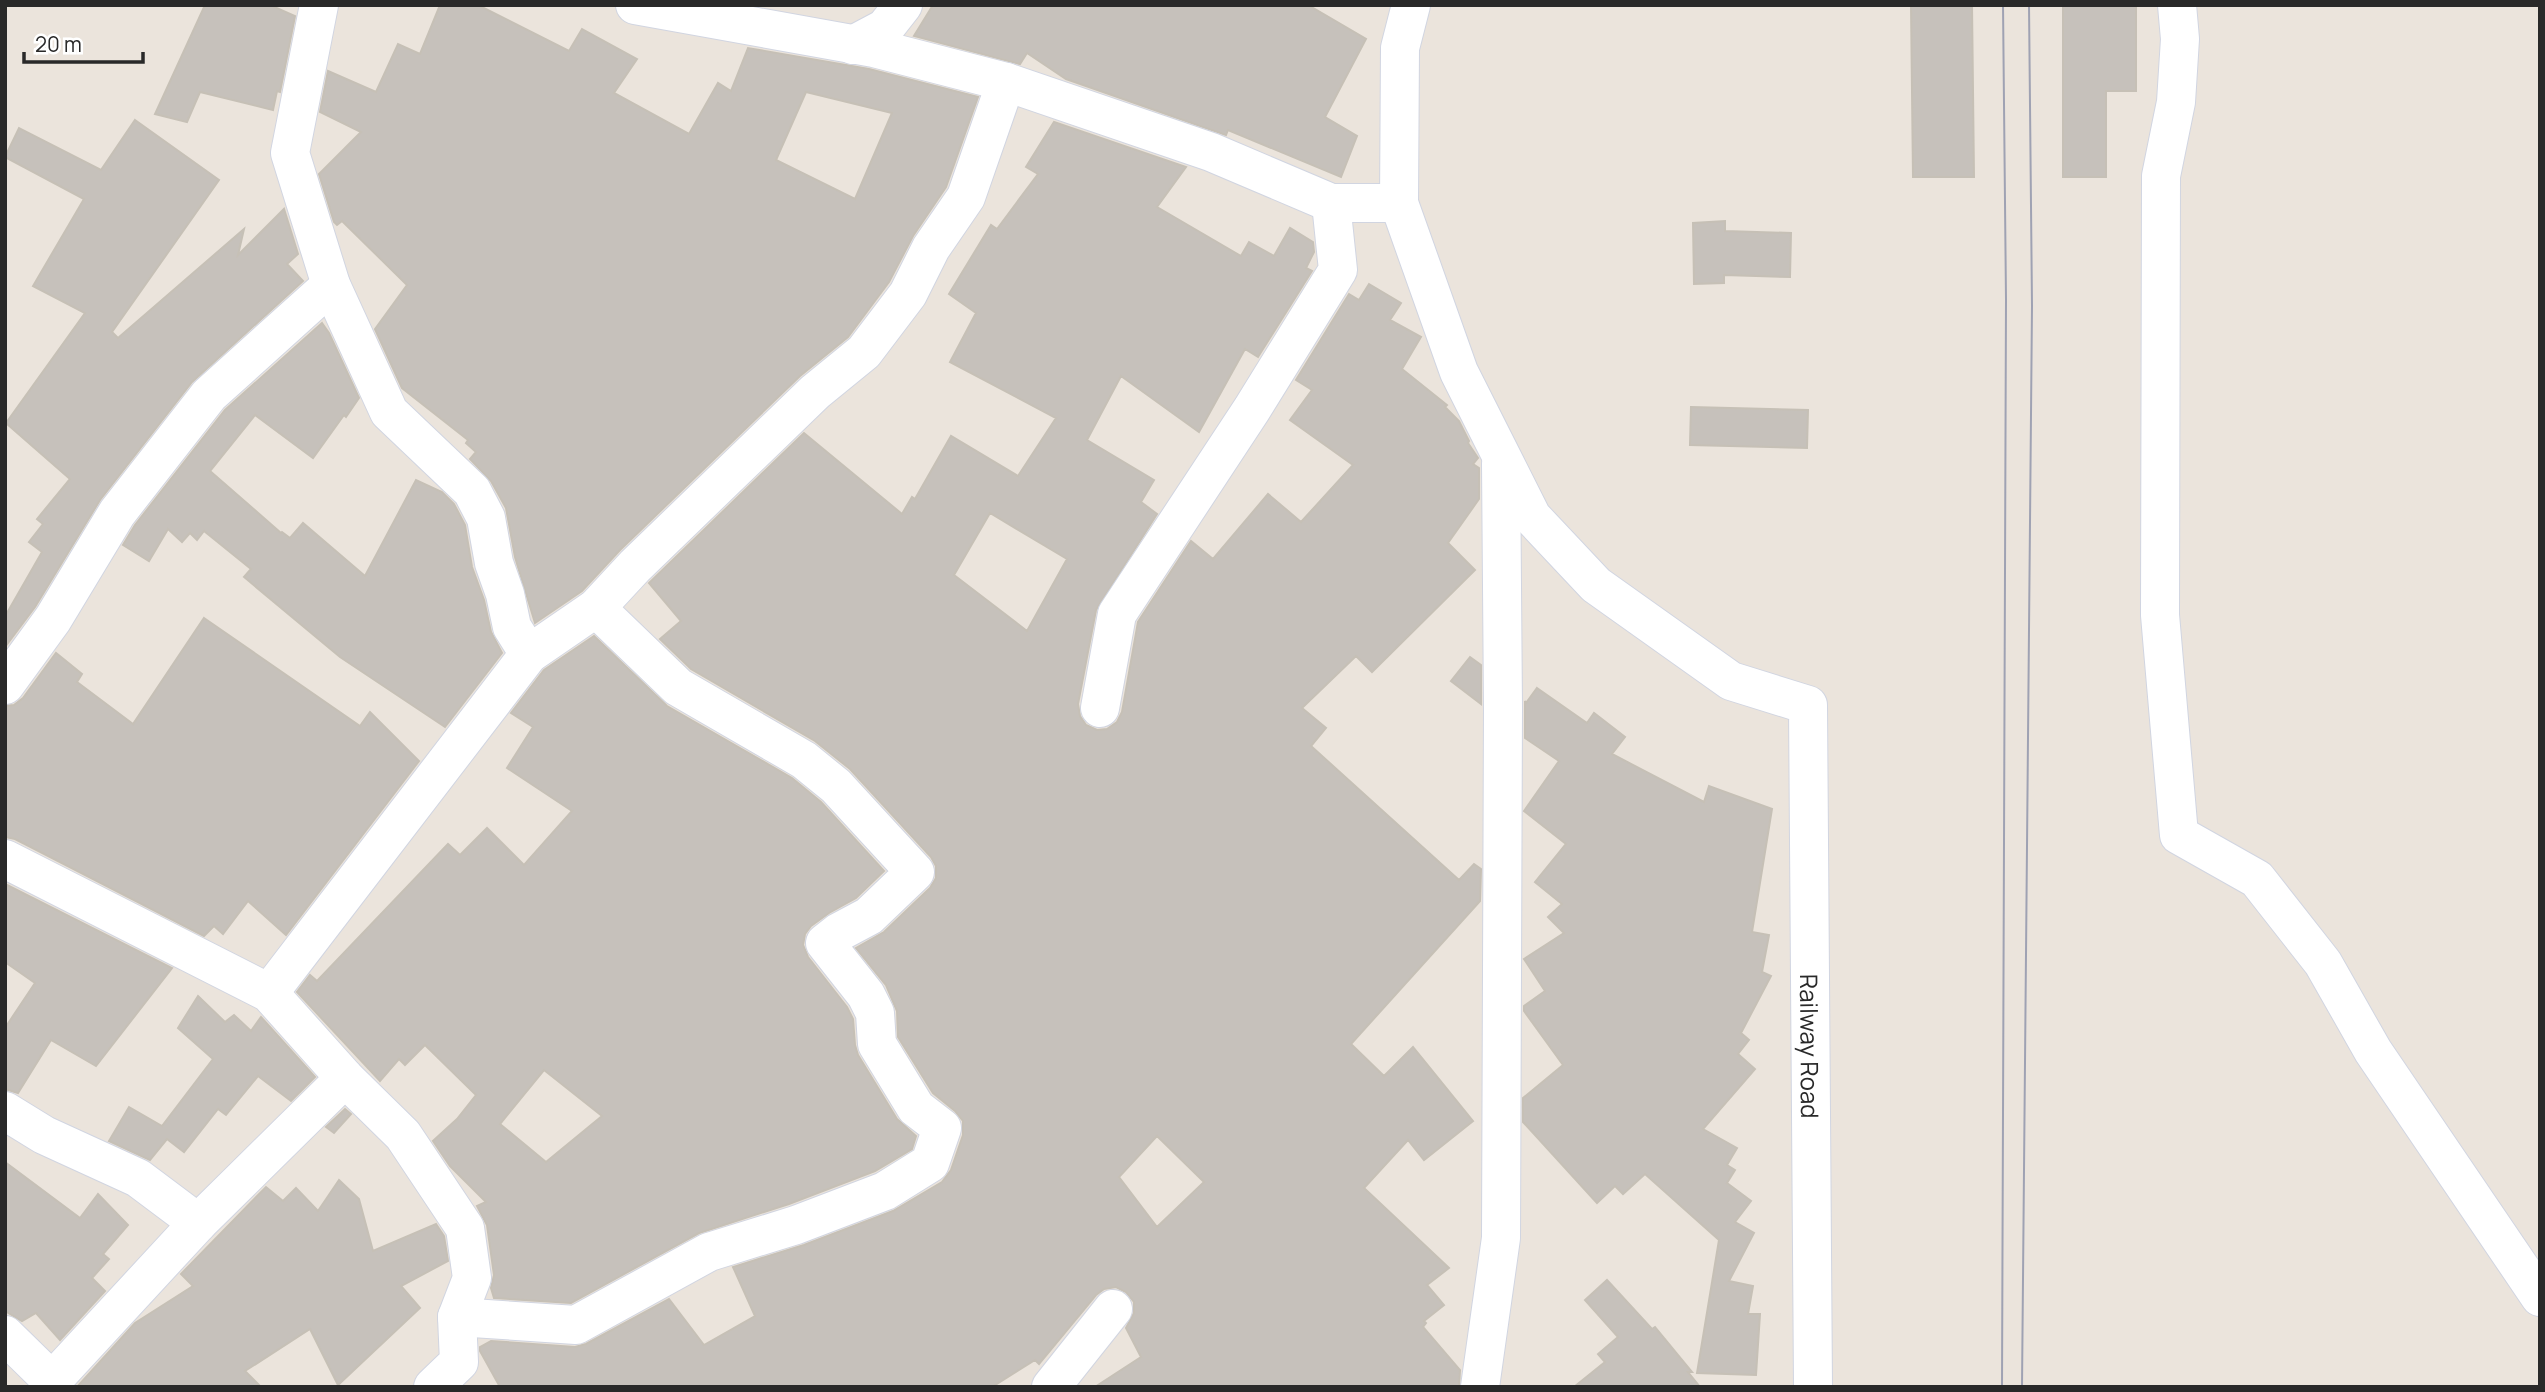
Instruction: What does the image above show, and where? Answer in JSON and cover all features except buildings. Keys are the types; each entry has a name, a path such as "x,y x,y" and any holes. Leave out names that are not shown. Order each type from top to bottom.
{"street":[{"path":"319,5 290,153 331,285 389,412 472,491 486,518 494,563 505,594 512,627 528,654"},
{"path":"635,5 874,48 1006,82 1211,152 1331,203 1399,203"},
{"path":"853,45 885,27 903,5"},
{"path":"1411,5 1400,48 1399,203 1459,372 1501,455 1501,1238 1480,1387"},
{"path":"2176,5 2180,39 2176,102 2161,176 2160,615 2179,835 2257,879 2315,953 2373,1051 2540,1297"},
{"path":"269,993 528,654 596,608 635,566 805,401 864,352 908,294 931,248 966,197 1006,82"},
{"path":"1100,708 1117,614 1252,409 1338,270 1331,203"},
{"path":"5,685 53,619 117,513 209,395 331,285"},
{"name":"Railway Road","path":"1501,455 1532,517 1596,585 1731,681 1808,705 1813,1387"},
{"path":"457,1317 576,1325 709,1252 886,1191 930,1163 942,1128 916,1108 877,1044 875,1013 866,995 825,943 869,916 915,872 825,777 804,760 678,687 596,608"},
{"path":"5,859 269,993 345,1078 403,1135 465,1228 471,1278 457,1317 456,1378"},
{"path":"5,1335 54,1384 198,1223 345,1078"},
{"path":"5,1111 44,1135 138,1178 198,1223"},
{"path":"1051,1387 1113,1309"}],"tram line":[{"path":"2002,1387 2006,300 2003,5"},
{"path":"2022,1387 2032,306 2029,5"}]}
